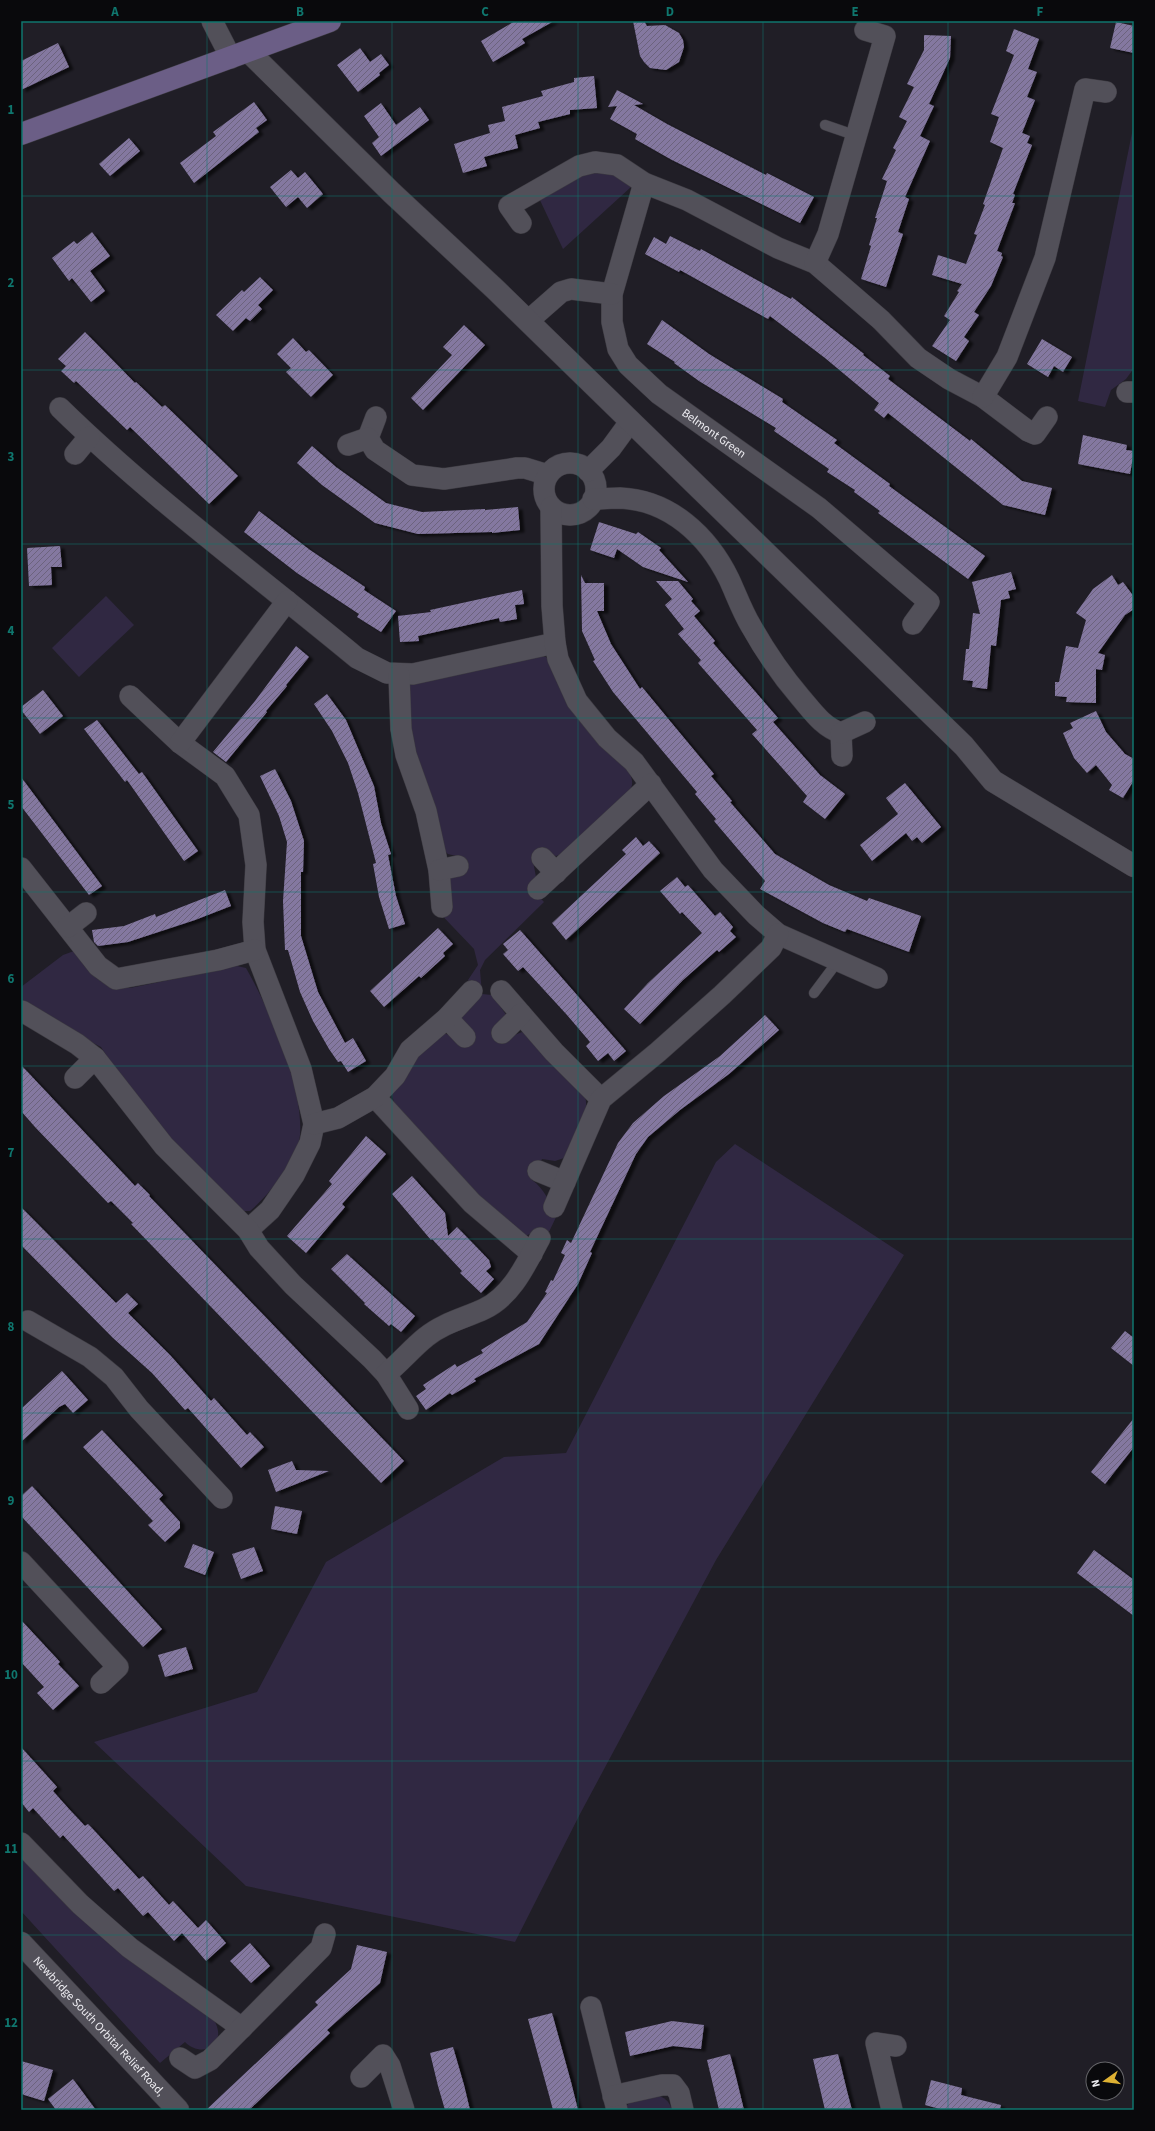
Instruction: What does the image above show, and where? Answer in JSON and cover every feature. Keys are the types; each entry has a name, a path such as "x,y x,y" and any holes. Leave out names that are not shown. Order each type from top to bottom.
{"main road":[{"path":"21,134 330,21"}],"street":[{"path":"212,21 240,55 387,188 528,321 964,746 993,780 1134,866"},
{"path":"815,263 828,234 885,36 865,30"},
{"path":"983,397 1007,357 1044,258 1085,89 1106,92"},
{"path":"522,223 509,206 579,166 595,162 617,165 644,182 687,200 778,248 815,263 881,320 918,358 949,379 983,397 1035,434 1047,417"},
{"name":"Belmont Green","path":"644,182 612,294 612,322 618,349 628,365 659,394 819,508 845,532 881,559 928,602 913,624"},
{"path":"528,321 560,292 571,289 612,294"},
{"path":"60,408 89,437 190,523 357,658 374,668 399,675 413,674 555,643"},
{"path":"376,417 358,442 375,450 412,475 444,479 517,468 526,468 548,475"},
{"path":"588,471 611,448 630,422"},
{"path":"75,454 89,437"},
{"path":"551,507 566,514 574,514 585,509 593,499 595,484 588,471 574,464 567,463 559,465 548,475 544,492 551,507 552,606 555,643 558,659 577,701 607,738 634,762 713,870 740,900 778,934 877,978"},
{"path":"593,499 620,498 651,503 664,508 691,527 715,555 751,626 787,682 824,724 841,733"},
{"path":"180,742 287,601"},
{"path":"399,675 399,709 406,755 448,868 442,907"},
{"path":"130,696 180,742 226,776 249,815 256,865 253,922 254,950 301,1070 314,1124 310,1143 294,1175 270,1210 248,1230"},
{"path":"841,733 865,722"},
{"path":"841,733 842,756"},
{"path":"538,889 549,866 651,784"},
{"path":"21,868 98,966 116,979 211,962 254,950"},
{"path":"68,927 86,913"},
{"path":"554,1207 601,1099 658,1052 727,990 771,948 778,934"},
{"path":"314,1124 338,1118 374,1097 395,1076 410,1050 447,1018 472,991"},
{"path":"501,991 554,1052 601,1099"},
{"path":"22,1011 77,1044 95,1058 164,1146 248,1230 259,1248 293,1285 386,1374 408,1409"},
{"path":"502,1033 521,1014"},
{"path":"447,1018 465,1037"},
{"path":"75,1078 95,1058"},
{"path":"374,1097 472,1204 536,1246 520,1273 502,1298 485,1309 462,1317 427,1336 386,1374"},
{"path":"538,1171 565,1182"},
{"path":"23,1323 90,1357 114,1377 138,1409 222,1498"},
{"path":"21,1562 118,1667 101,1683"},
{"path":"21,1843 80,1904 130,1948 242,2028"},
{"path":"180,2058 195,2068 210,2060 322,1948 325,1934"},
{"name":"Newbridge South Orbital Relief Road,","path":"21,1943 178,2110"},
{"path":"591,2007 615,2103 662,2085 673,2085 679,2093 683,2110"},
{"path":"892,2110 876,2043 896,2046"},
{"path":"361,2077 383,2055 390,2066 404,2110"}],"lane":[{"path":"826,125 857,136"},
{"path":"814,993 838,960"}],"shaded area":[{"path":"1134,123 1134,368 1126,379 1111,390 1105,407 1078,401"},
{"path":"598,168 627,181 631,187 563,249 538,196"},
{"path":"106,596 134,625 79,677 52,648"},
{"path":"536,655 546,657 628,770 632,783 630,791 562,854 556,856 550,854 533,861 536,877 530,887 544,902 485,960 480,970 482,994 492,995 507,1016 512,1036 522,1032 527,1035 585,1097 586,1103 583,1119 564,1158 555,1161 542,1159 532,1180 540,1187 558,1213 548,1234 535,1232 525,1236 482,1202 394,1104 392,1093 413,1057 444,1033 451,1036 464,1025 461,1017 471,984 468,980 478,965 474,949 432,905 445,886 456,856 448,854 441,848 415,766 406,687 413,682"},
{"path":"74,951 90,973 96,978 111,985 130,988 237,966 246,968 265,1006 284,1053 298,1101 300,1123 299,1142 292,1160 272,1189 250,1211 242,1211 144,1114 101,1047 56,1024 21,1001 21,987 63,955"},
{"path":"735,1144 904,1255 716,1560 580,1814 515,1942 246,1886 94,1742 257,1692 326,1562 504,1457 566,1453 716,1162"},
{"path":"21,1856 213,2018 218,2034 216,2042 212,2046 203,2050 194,2048 185,2042 160,2063 21,1911"},
{"path":"655,2095 666,2100 672,2110 625,2110 626,2106 632,2101"}],"building":[{"path":"515,21 554,21 522,39 525,43 493,62 481,41"},
{"path":"633,21 644,21 647,26 665,25 679,33 683,40 684,47 679,62 666,70 650,68 640,56"},
{"path":"1116,22 1134,26 1134,53 1110,48"},
{"path":"1014,29 1039,39 1028,69 1037,72 1027,97 1035,100 1022,133 1030,136 1027,143 1032,145 1013,194 1015,195 1012,203 1015,203 997,251 1002,253 1001,256 1003,257 991,286 974,312 979,315 964,337 969,341 956,361 932,346 950,320 944,316 959,292 957,291 962,284 932,275 938,255 966,264 977,235 974,234 1003,148 990,142 999,117 991,114 1014,55 1006,51"},
{"path":"924,35 951,36 950,58 929,104 934,106 920,136 930,141 905,197 909,199 898,232 903,234 886,287 861,279 871,246 869,245 877,218 875,218 887,181 882,179 896,150 893,148 907,121 899,117 914,87 907,84 924,50"},
{"path":"58,43 69,67 21,90 21,61"},
{"path":"360,48 370,62 381,54 389,65 379,73 380,75 358,92 337,65"},
{"path":"594,76 597,108 570,110 570,114 538,122 540,128 515,135 518,148 484,157 487,166 463,173 454,144 490,133 488,125 505,121 502,107 543,96 541,91 574,82 574,78"},
{"path":"617,90 643,104 634,105 667,124 766,175 767,173 814,197 800,223 672,160 635,139 637,134 610,119 617,106 608,107"},
{"path":"254,102 267,120 256,128 259,132 194,183 180,163 216,136 213,132"},
{"path":"381,103 396,125 420,107 429,120 381,156 372,143 379,137 364,116"},
{"path":"129,138 140,151 110,176 99,164"},
{"path":"291,170 298,178 305,172 323,194 307,208 298,197 286,207 270,187"},
{"path":"92,232 110,256 90,271 105,291 91,302 72,278 69,281 52,258 74,241 77,244"},
{"path":"670,236 700,251 701,249 791,299 792,297 890,376 888,379 970,441 971,439 1022,481 1052,488 1045,515 1003,505 888,413 884,418 874,410 879,403 825,358 770,316 768,319 680,270 679,272 645,254 654,237 666,244"},
{"path":"260,277 273,290 258,305 262,309 250,321 246,318 233,331 216,315 242,290 244,292"},
{"path":"662,320 709,354 783,399 782,402 837,440 834,443 890,484 889,486 985,556 968,579 878,513 880,511 854,492 855,490 827,472 829,469 774,431 776,428 699,381 674,363 675,362 647,344"},
{"path":"464,325 485,345 423,410 411,398 452,355 443,347"},
{"path":"85,332 135,383 136,382 162,407 165,405 238,476 209,504 130,427 127,430 76,381 74,383 61,371 66,366 58,359"},
{"path":"293,338 306,352 309,350 333,375 311,397 286,372 291,368 277,354"},
{"path":"1042,339 1072,357 1063,372 1054,366 1048,377 1027,364"},
{"path":"1083,435 1127,445 1126,450 1134,451 1130,474 1078,464"},
{"path":"312,446 336,467 386,503 422,512 485,510 518,507 520,530 492,533 418,534 375,523 322,485 297,463"},
{"path":"259,511 310,550 365,587 364,590 396,611 381,632 357,617 359,614 297,573 244,532"},
{"path":"599,522 636,534 638,532 661,548 659,550 688,582 643,567 617,549 614,558 590,550"},
{"path":"60,546 62,567 51,567 52,585 29,586 27,548"},
{"path":"1011,572 1016,589 1008,591 1010,598 1001,600 996,646 991,645 987,689 972,687 973,681 963,680 966,649 969,649 973,613 980,614 972,582"},
{"path":"581,575 585,583 604,583 604,611 597,611 611,644 640,689 642,687 714,774 711,776 732,801 730,802 775,854 829,885 867,901 869,898 921,916 909,952 847,929 845,932 823,923 760,889 765,881 714,821 716,819 695,794 697,792 613,692 593,661 595,660 582,631"},
{"path":"1112,575 1118,585 1123,582 1134,597 1134,609 1125,615 1098,653 1105,655 1102,670 1096,669 1096,703 1066,702 1067,697 1055,696 1055,682 1059,682 1066,646 1078,648 1086,620 1076,613 1093,589"},
{"path":"656,581 678,581 693,599 691,601 700,611 694,616 715,641 713,643 778,718 773,722 820,775 845,794 825,819 803,802 807,796 752,734 757,730 698,663 701,660 678,634 684,629 665,605 672,599"},
{"path":"522,590 524,604 515,605 517,619 500,622 499,618 418,636 419,641 400,642 398,616 431,612 430,610"},
{"path":"296,646 309,657 226,762 213,752 255,701"},
{"path":"43,690 63,716 40,734 21,710 21,707"},
{"path":"327,694 346,720 374,786 381,823 391,854 388,855 396,896 405,924 389,929 379,897 373,864 376,863 358,793 348,763 332,731 314,704"},
{"path":"1096,711 1106,732 1125,754 1134,759 1134,780 1123,798 1109,790 1112,785 1096,765 1087,773 1074,758 1063,733 1073,728 1070,723"},
{"path":"97,720 139,774 142,772 198,851 184,861 127,780 125,782 84,729"},
{"path":"275,769 291,801 304,841 303,872 301,872 301,936 318,992 345,1043 353,1038 366,1061 348,1072 341,1061 338,1062 329,1049 313,1021 300,992 288,950 285,950 283,901 287,842 279,816 260,776"},
{"path":"21,777 102,886 89,895 21,806"},
{"path":"905,783 941,827 922,843 917,837 912,841 906,833 872,861 860,845 898,814 886,798"},
{"path":"636,837 643,846 649,841 660,853 566,940 552,923 626,854 622,850"},
{"path":"677,877 685,887 688,885 715,916 720,912 733,927 730,931 736,937 719,952 717,950 683,980 640,1024 624,1009 648,983 702,933 682,912 680,914 660,891"},
{"path":"225,890 231,906 195,920 128,942 98,946 94,942 92,930 124,926 155,914 156,917"},
{"path":"438,928 453,944 443,953 445,956 421,978 419,976 384,1007 370,991"},
{"path":"520,930 626,1051 614,1061 608,1053 598,1061 586,1046 590,1042 567,1015 523,967 518,971 503,954 508,950 503,944"},
{"path":"765,1015 779,1030 729,1074 680,1110 648,1137 636,1154 590,1252 592,1253 578,1284 539,1344 474,1379 476,1381 452,1395 450,1393 426,1410 416,1396 426,1389 423,1385 455,1364 457,1367 483,1353 481,1350 527,1322 547,1293 545,1292 551,1280 553,1281 565,1255 561,1253 567,1240 571,1243 618,1143 633,1123 664,1096 720,1056"},
{"path":"21,1065 135,1186 138,1183 150,1195 149,1196 404,1461 381,1483 131,1224 133,1223 111,1201 108,1203 21,1111"},
{"path":"366,1136 386,1154 342,1204 345,1207 306,1253 287,1236 332,1184 329,1181"},
{"path":"412,1176 445,1213 448,1236 457,1227 489,1260 491,1267 486,1271 494,1279 481,1293 460,1273 462,1271 432,1239 431,1240 392,1194"},
{"path":"21,1207 116,1303 127,1293 138,1304 128,1313 170,1355 211,1401 214,1398 247,1435 250,1432 264,1447 241,1468 188,1408 185,1410 152,1373 113,1338 21,1245"},
{"path":"347,1254 415,1316 401,1332 391,1324 389,1326 364,1304 365,1303 331,1269"},
{"path":"1125,1331 1134,1338 1134,1366 1111,1348"},
{"path":"62,1371 88,1400 73,1413 65,1404 59,1407 21,1442 21,1409"},
{"path":"1134,1418 1134,1447 1105,1484 1091,1472"},
{"path":"102,1430 163,1495 159,1499 180,1522 180,1528 165,1542 148,1525 153,1521 83,1447"},
{"path":"292,1461 296,1470 329,1471 276,1492 268,1470"},
{"path":"32,1486 162,1629 143,1647 21,1516 21,1496"},
{"path":"275,1506 302,1511 297,1534 271,1529"},
{"path":"193,1544 214,1552 205,1575 184,1567"},
{"path":"254,1547 263,1571 241,1579 232,1554"},
{"path":"1094,1550 1134,1580 1134,1616 1077,1573"},
{"path":"21,1620 60,1662 58,1664 79,1686 53,1710 37,1693 44,1687 21,1662"},
{"path":"186,1647 193,1669 165,1677 158,1655"},
{"path":"21,1747 57,1787 53,1791 69,1809 85,1826 88,1824 91,1827 139,1879 143,1876 169,1905 173,1901 198,1928 206,1920 226,1943 206,1961 182,1933 174,1941 148,1912 143,1916 118,1888 114,1891 63,1835 60,1838 33,1808 29,1812 21,1802"},
{"path":"250,1943 270,1966 251,1983 230,1961"},
{"path":"357,1945 387,1952 380,1983 327,2030 330,2033 249,2110 206,2110 318,2005 315,2002 351,1969"},
{"path":"552,2013 578,2110 553,2110 528,2019"},
{"path":"672,2021 704,2025 701,2049 673,2046 630,2056 625,2032"},
{"path":"453,2047 470,2110 445,2110 438,2086 430,2053"},
{"path":"730,2054 744,2110 719,2110 707,2060"},
{"path":"838,2054 852,2110 825,2110 813,2059"},
{"path":"21,2061 53,2070 44,2101 21,2094"},
{"path":"73,2079 96,2110 56,2110 48,2099"},
{"path":"931,2080 962,2088 961,2095 1001,2105 1000,2110 944,2110 925,2105"}]}
